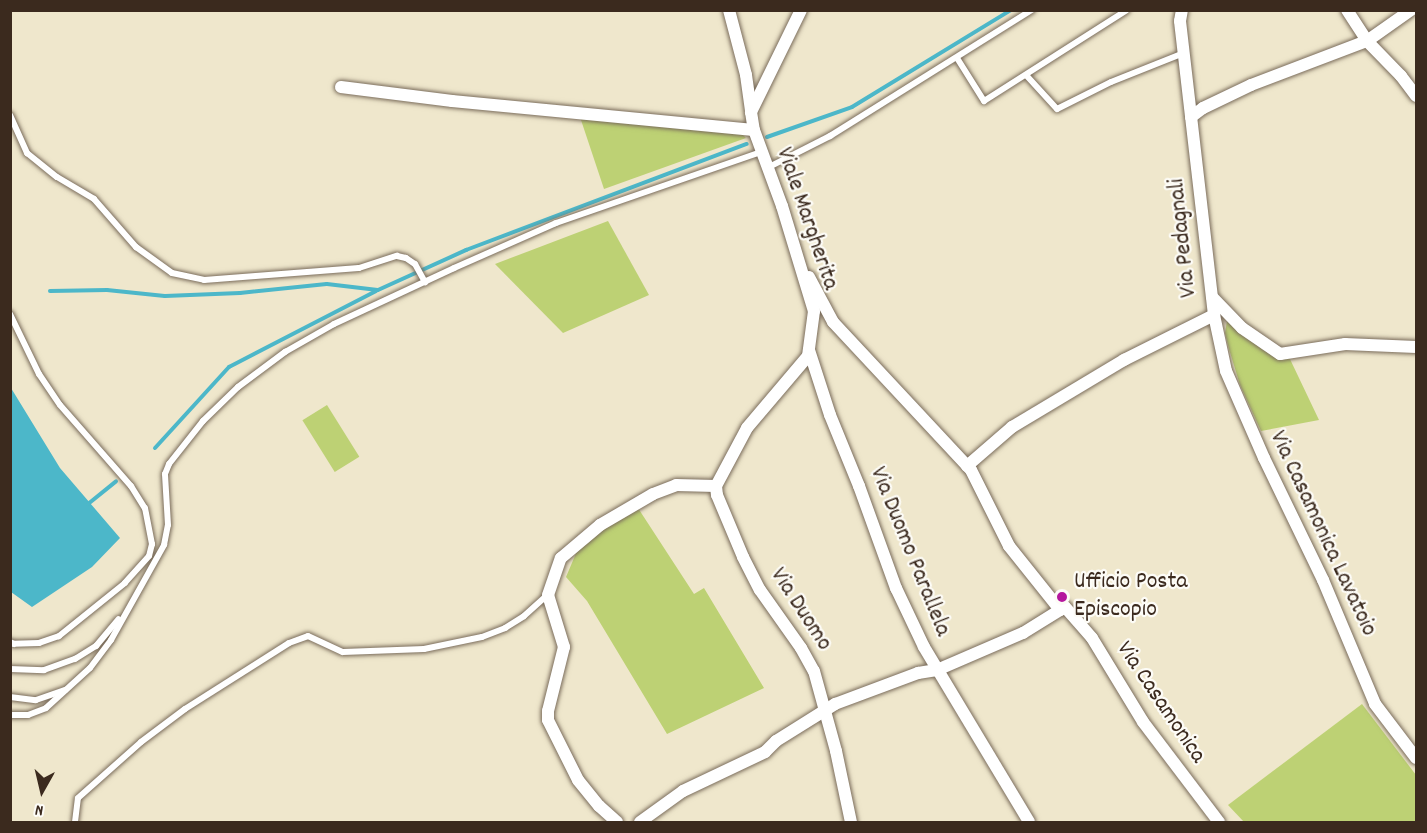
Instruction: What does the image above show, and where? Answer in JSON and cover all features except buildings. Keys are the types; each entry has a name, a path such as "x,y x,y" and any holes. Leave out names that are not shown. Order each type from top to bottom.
{"street":[{"name":"Viale Margherita","path":"716,491 747,428 808,356 814,311 754,130 746,75 729,10"},
{"path":"751,112 801,10"},
{"name":"Via Pedagnali","path":"967,466 1012,427 1124,360 1214,315 1184,53 1182,10"},
{"path":"1347,10 1367,41 1401,76 1416,96"},
{"path":"1191,117 1203,108 1251,85 1367,41 1411,10"},
{"path":"341,87 453,101 754,130"},
{"name":"Via Casamonica","path":"797,255 833,322 967,466 1009,546 1062,609 1092,638 1143,722 1219,822"},
{"path":"1212,297 1242,328 1265,346 1280,354 1345,344 1416,347"},
{"name":"Via Casamonica Lavatoio","path":"1214,315 1226,371 1264,458 1323,580 1375,704 1416,758"},
{"name":"Via Duomo Parallela","path":"809,350 830,415 896,588 937,670 1029,822"},
{"path":"617,822 599,806 578,780 548,720 548,711 564,647 548,595 561,558 600,525 652,494 676,485 716,491"},
{"name":"Via Duomo","path":"716,491 760,590 801,648 814,671 851,822"},
{"path":"640,822 683,791 765,752 776,741 825,710 918,673 937,670 1023,633 1062,609"}],"lane":[{"path":"767,168 830,136 1032,10"},
{"path":"957,58 984,101 1127,10"},
{"path":"1026,75 1057,109 1111,82 1184,53"},
{"path":"10,115 27,153 57,177 94,199 130,241 171,273 204,280 359,268 397,256 406,258 415,264 424,280"},
{"path":"10,715 28,715 46,708 90,668 111,640 164,545 168,525 165,474 170,464 204,421 238,387 285,352 334,324 424,280 556,223 761,152"},
{"path":"10,314 39,374 60,405 131,486 145,508 152,544 149,556 124,583 59,636 39,643 14,644 10,642"},
{"path":"149,556 157,560"},
{"path":"75,822 78,798 141,742 185,709 290,643 308,636 343,652 423,649 482,637 505,628 524,616 548,595"},
{"path":"10,669 44,670 75,659 96,646 127,610"},
{"path":"10,697 36,700 69,688"}],"green space":[{"path":"580,117 741,133 746,138 604,189"},
{"path":"608,221 649,295 563,333 495,264"},
{"path":"1227,321 1263,350 1289,357 1319,420 1261,431 1240,385 1225,333"},
{"path":"327,405 359,457 335,472 302,420"},
{"path":"638,508 694,594 704,588 764,688 667,734 587,601 566,577 577,551 589,538"},
{"path":"1362,704 1416,775 1416,822 1244,822 1228,805"}],"water":[{"path":"11,388 60,468 120,538 92,567 32,607 11,592"}],"waterway":[{"path":"767,137 852,107 1011,10"},
{"path":"50,291 107,290 165,296 240,293 327,284 378,290 466,250 747,144"},
{"path":"155,448 229,367 376,291"},
{"path":"88,504 116,481"}],"place":[{"name":"Ufficio Posta Episcopio","path":"1062,597"}]}
